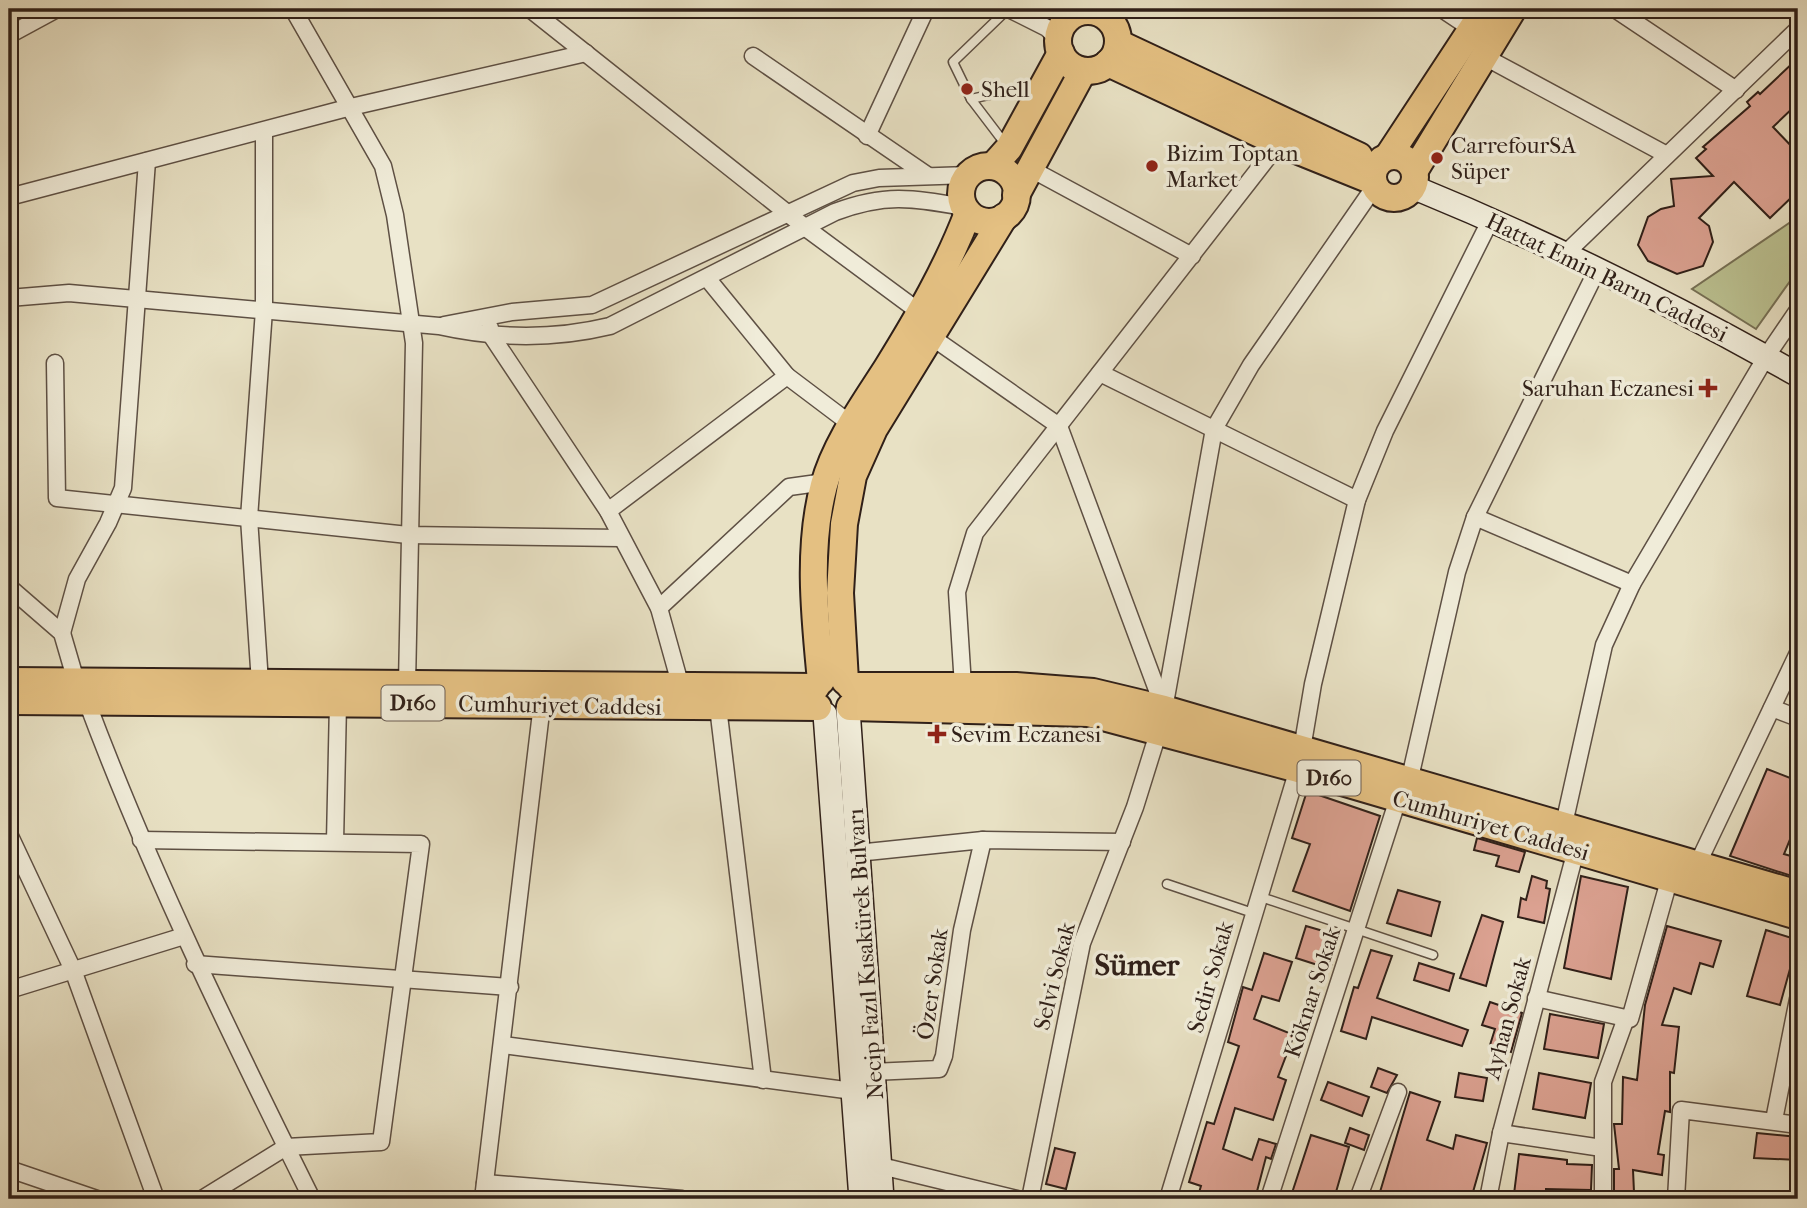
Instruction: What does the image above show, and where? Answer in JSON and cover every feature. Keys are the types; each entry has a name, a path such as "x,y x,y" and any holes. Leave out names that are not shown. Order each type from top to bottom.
{"main road":[{"path":"1478,19 1379,172 1383,195 1396,198 1414,178 1483,56 1513,9"},
{"path":"990,163 1009,174 1010,206 987,221 966,210 961,191 990,163 1047,82 1060,47 1065,23 1096,28 1379,172"},
{"path":"1060,47 1074,68 1096,28"},
{"path":"1096,28 1279,143 1379,172"},
{"name":"Necip Fazıl Kısakürek Bulvarı","path":"861,1199 853,1091 834,696 844,524 853,476 874,429 933,338 1031,169 1096,28"},
{"path":"1379,172 1402,156 1414,178"},
{"name":"Hattat Emin Barın Caddesi","path":"1414,178 1798,375"},
{"name":"Necip Fazıl Kısakürek Bulvarı","path":"882,1199 857,853 834,696 814,612 816,517 825,482 852,425 921,313 953,250 966,210"},
{"name":"Cumhuriyet Caddesi","path":"9,681 82,692 338,703 718,708 963,686 1016,685 1093,692 1161,719 1404,790 1576,850 1798,916"},
{"name":"Cumhuriyet Caddesi","path":"9,701 82,692 260,683 681,687 1161,719"},
{"name":"Cumhuriyet Caddesi","path":"1404,790 1564,824 1798,894"}],"street":[{"path":"9,35 57,9"},
{"path":"293,9 383,166 395,215 414,343 407,684"},
{"path":"530,9 788,211 806,228 921,313"},
{"path":"867,136 926,9"},
{"path":"1008,9 1047,28 1060,47"},
{"path":"1442,9 1478,19"},
{"path":"1615,9 1736,90"},
{"path":"1564,254 1798,29"},
{"path":"9,197 351,107 586,53"},
{"path":"753,56 927,175"},
{"path":"1483,56 1667,155"},
{"path":"260,683 249,518 264,310 264,132"},
{"path":"963,686 957,592 975,533 1279,143"},
{"path":"62,633 78,579 123,488 146,161"},
{"path":"439,326 490,316 592,305 788,211 853,183 927,175 990,163"},
{"path":"1031,169 1192,256"},
{"name":"Selvi Sokak","path":"1030,1199 1082,943 1122,842 1161,719 1214,429 1251,365 1379,172"},
{"path":"9,298 69,293 411,323 491,335 573,335 610,326 866,201 918,199 966,210"},
{"name":"Sedir Sokak","path":"1168,1199 1300,759 1313,684 1357,500 1385,431 1491,219"},
{"name":"Köknar Sokak","path":"1269,1199 1404,790 1457,572 1475,517 1597,270"},
{"path":"707,278 787,376 852,425"},
{"path":"1564,824 1604,645 1632,584 1766,357 1798,310"},
{"path":"490,316 491,335 608,511 659,608 681,687"},
{"path":"933,338 1059,426 1161,719"},
{"path":"55,363 57,498 408,535 620,538"},
{"path":"1100,373 1357,500"},
{"path":"608,511 787,376"},
{"path":"659,608 789,487 825,482"},
{"path":"1475,517 1632,584"},
{"path":"9,587 62,633 82,692 141,840 195,964 313,1199"},
{"path":"1698,863 1798,653"},
{"path":"335,842 338,703"},
{"path":"542,704 484,1191 682,1199"},
{"path":"718,708 763,1080"},
{"path":"1772,708 1798,718"},
{"path":"9,834 73,970 156,1199"},
{"path":"141,840 421,844 401,977 381,1142 286,1147 202,1199"},
{"path":"857,853 983,840 1122,842"},
{"name":"Özer Sokak","path":"873,1072 939,1069 944,1056 962,930 983,840"},
{"name":"Ayhan Sokak","path":"1488,1199 1500,1133 1576,850"},
{"path":"1536,999 1630,1019 1670,877"},
{"path":"9,990 184,936"},
{"path":"195,964 510,987"},
{"path":"1774,1120 1798,999"},
{"path":"1603,1199 1603,1082 1626,1018"},
{"path":"503,1045 853,1091"},
{"path":"1359,1199 1398,1092"},
{"path":"1676,1199 1681,1110 1798,1125"},
{"path":"1500,1133 1602,1147"},
{"path":"881,1166 1017,1199"},
{"path":"9,1169 97,1199"}],"lane":[{"path":"990,163 971,99 953,62 1008,9"},
{"path":"971,99 1047,82"},
{"path":"1167,884 1253,913"},
{"path":"1258,896 1433,955"}],"green space":[{"path":"1798,217 1798,270 1756,329 1692,289"}],"building":[{"path":"1798,58 1798,103 1773,127 1798,153 1798,191 1770,218 1734,182 1699,218 1709,226 1713,242 1703,266 1677,274 1648,261 1638,245 1648,217 1661,209 1674,206 1671,179 1713,176 1696,158 1706,149 1703,147 1750,106 1747,102 1758,92 1760,94"},
{"path":"1767,769 1798,781 1798,820 1784,854 1798,858 1798,878 1730,856"},
{"path":"1307,791 1380,816 1350,911 1293,891 1310,844 1292,838"},
{"path":"1477,838 1525,852 1519,872 1496,866 1499,856 1474,850"},
{"path":"1532,876 1547,881 1546,888 1550,889 1544,923 1518,917 1521,898 1526,900"},
{"path":"1581,876 1628,887 1611,979 1564,968"},
{"path":"1398,890 1440,902 1431,936 1387,923"},
{"path":"1482,915 1503,922 1486,986 1460,978"},
{"path":"1306,926 1330,933 1325,950 1335,953 1330,969 1296,958"},
{"path":"1667,926 1721,941 1713,967 1700,963 1691,994 1674,988 1662,1025 1679,1027 1674,1073 1670,1072 1670,1112 1665,1111 1658,1154 1664,1155 1662,1175 1633,1170 1634,1192 1614,1192 1614,1169 1619,1169 1614,1124 1622,1124 1623,1077 1637,1080 1645,1005"},
{"path":"1766,930 1798,940 1780,1005 1747,996"},
{"path":"1371,950 1392,956 1377,998 1468,1030 1462,1046 1372,1017 1366,1039 1341,1031 1354,987 1358,988"},
{"path":"1264,953 1292,962 1279,1001 1262,996 1254,1019 1294,1035 1278,1077 1286,1080 1273,1120 1235,1108 1223,1149 1252,1160 1259,1139 1276,1144 1271,1159 1266,1157 1255,1199 1197,1199 1201,1186 1189,1182 1207,1122 1214,1124 1239,1046 1228,1042 1243,987 1252,990"},
{"path":"1419,963 1454,974 1449,991 1414,980"},
{"path":"1490,1002 1522,1013 1511,1052 1490,1045 1495,1029 1482,1025"},
{"path":"1550,1014 1604,1024 1598,1058 1544,1049"},
{"path":"1378,1068 1397,1075 1387,1093 1371,1087"},
{"path":"1459,1073 1487,1078 1483,1101 1455,1097"},
{"path":"1539,1073 1591,1083 1585,1118 1533,1109"},
{"path":"1328,1082 1369,1097 1362,1116 1321,1100"},
{"path":"1410,1092 1440,1102 1427,1140 1453,1149 1456,1135 1487,1143 1471,1199 1400,1199 1380,1192"},
{"path":"1350,1128 1369,1135 1364,1150 1345,1143"},
{"path":"1757,1133 1798,1137 1798,1160 1754,1158"},
{"path":"1311,1135 1349,1147 1334,1199 1291,1196"},
{"path":"1055,1148 1075,1153 1066,1189 1046,1184"},
{"path":"1519,1154 1567,1160 1567,1164 1592,1165 1591,1190 1546,1189 1546,1195 1514,1194"}],"place":[{"name":"Shell","path":"967,89"},
{"name":"CarrefourSA Süper","path":"1437,158"},
{"name":"Bizim Toptan Market","path":"1152,166"},
{"name":"Saruhan Eczanesi","path":"1708,388"},
{"name":"Sevim Eczanesi","path":"937,734"}],"district":[{"name":"Sümer","path":"1137,965"}]}
